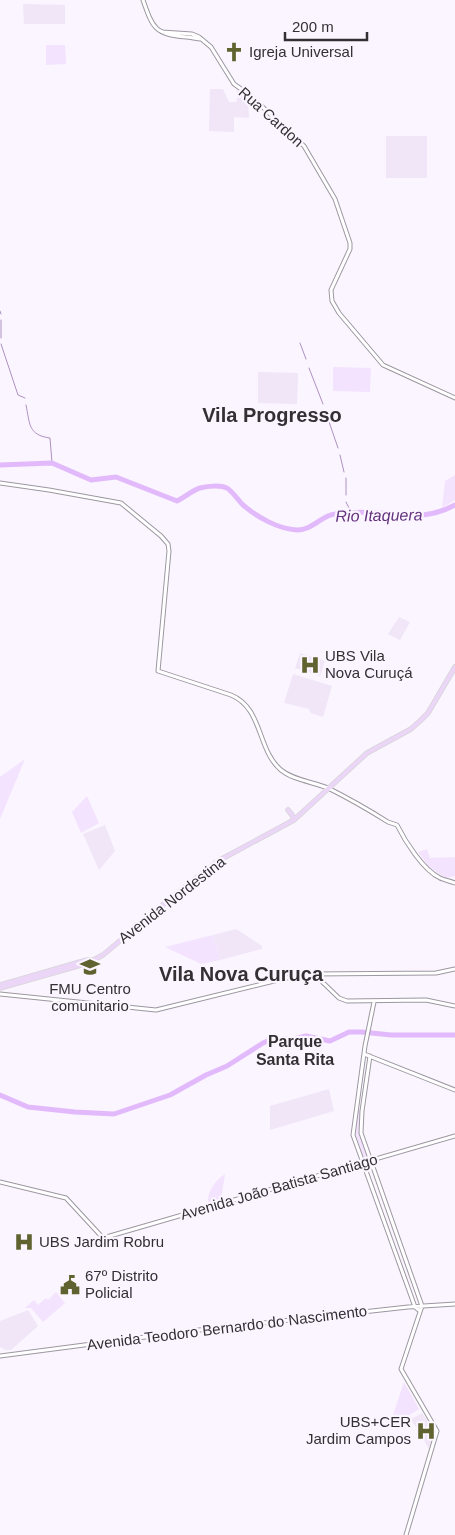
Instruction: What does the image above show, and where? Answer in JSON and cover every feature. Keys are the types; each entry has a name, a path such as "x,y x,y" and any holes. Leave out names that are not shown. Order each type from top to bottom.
{"main road":[{"name":"Avenida Nordestina","path":"0,986 82,964 103,955 218,861 294,820 366,754 411,729 423,719 455,668"},
{"path":"288,810 294,820"}],"street":[{"name":"Rua Cardon","path":"143,0 152,23 157,29 167,35 202,39 211,47 234,84 251,96 304,146 335,199 350,245 331,290 332,301 339,313 383,365 455,398"},
{"path":"0,483 121,503 166,540 168,561 158,671 231,695 239,700 252,713 266,747 280,769 291,776 328,789 388,822 398,825 409,844 431,872 441,879 455,883"},
{"path":"1,993 156,1010 295,976 314,974 436,973 455,969"},
{"path":"314,974 322,983 344,1000 374,1002 426,1000 455,1006"},
{"path":"374,1002 367,1034 353,1135 415,1307 420,1312"},
{"path":"364,1054 455,1090"},
{"path":"370,1056 362,1111 361,1133 422,1306 402,1369 437,1431 406,1535"},
{"name":"Avenida João Batista Santiago","path":"0,1182 67,1198 103,1238 455,1136"},
{"name":"Avenida Teodoro Bernardo do Nascimento","path":"0,1356 187,1331 455,1304"}],"shaded area":[{"path":"23,4 65,5 65,24 24,24"},
{"path":"46,45 65,45 66,64 46,65"},
{"path":"210,89 223,89 229,102 236,102 238,95 236,89 248,98 249,118 234,117 234,132 209,131"},
{"path":"386,136 427,136 427,178 386,178"},
{"path":"333,367 371,368 370,392 333,391"},
{"path":"258,372 298,373 297,404 258,403"},
{"path":"455,475 455,500 442,508 445,481"},
{"path":"399,617 410,622 400,640 388,634"},
{"name":"UBS Vila Nova Curuçá","path":"300,653 325,661 320,676 295,668"},
{"path":"293,674 332,686 323,717 311,713 309,709 284,703"},
{"path":"25,759 0,819 0,777"},
{"path":"87,796 99,823 81,833 72,812"},
{"path":"105,825 115,851 99,870 83,834"},
{"path":"427,849 430,858 455,857 455,876 446,878 430,868 418,852"},
{"path":"236,929 262,946 262,949 220,960 213,935"},
{"path":"213,935 220,960 201,964 165,947"},
{"path":"329,1089 334,1111 270,1130 270,1106"},
{"path":"362,1110 359,1132 368,1157 364,1158 355,1133 357,1111"},
{"path":"225,1174 221,1200 208,1204 212,1187"},
{"path":"56,1292 65,1303 43,1322 31,1308 25,1308 34,1300 38,1305 46,1298 48,1300"},
{"path":"28,1310 38,1326 11,1350 0,1347 0,1321"},
{"path":"404,1382 419,1409 394,1425 390,1424"},
{"name":"UBS+CER Jardim Campos","path":"422,1413 433,1429 429,1449 411,1419"}],"waterway":[{"path":"1,320 1,338"},
{"path":"300,343 306,359"},
{"path":"1,344 18,395 25,398"},
{"path":"309,368 323,404"},
{"path":"26,405 31,428 38,434 50,438 52,463"},
{"path":"325,410 338,448"},
{"path":"340,455 344,472"},
{"name":"Rio Itaquera","path":"0,465 52,463 91,480 116,477 177,501 200,488 224,487 243,505 261,518 275,525 297,530 306,529 328,516 337,514 362,512 414,515 441,511 455,505"},
{"path":"346,478 346,495"},
{"path":"346,502 351,512"},
{"path":"0,1095 28,1107 114,1114 170,1095 206,1075 227,1066 272,1039 294,1039 306,1036 330,1041 349,1032 391,1035 455,1035"}],"place":[{"name":"Igreja Universal","path":"234,52"},
{"name":"UBS Vila Nova Curuçá","path":"310,665"},
{"name":"FMU Centro comunitario","path":"90,967"},
{"name":"UBS Jardim Robru","path":"24,1242"},
{"name":"67º Distrito Policial","path":"70,1285"},
{"name":"UBS+CER Jardim Campos","path":"426,1431"}],"district":[{"name":"Vila Progresso","path":"272,415"},
{"name":"Vila Nova Curuça","path":"241,974"},
{"name":"Parque Santa Rita","path":"295,1050"}]}
